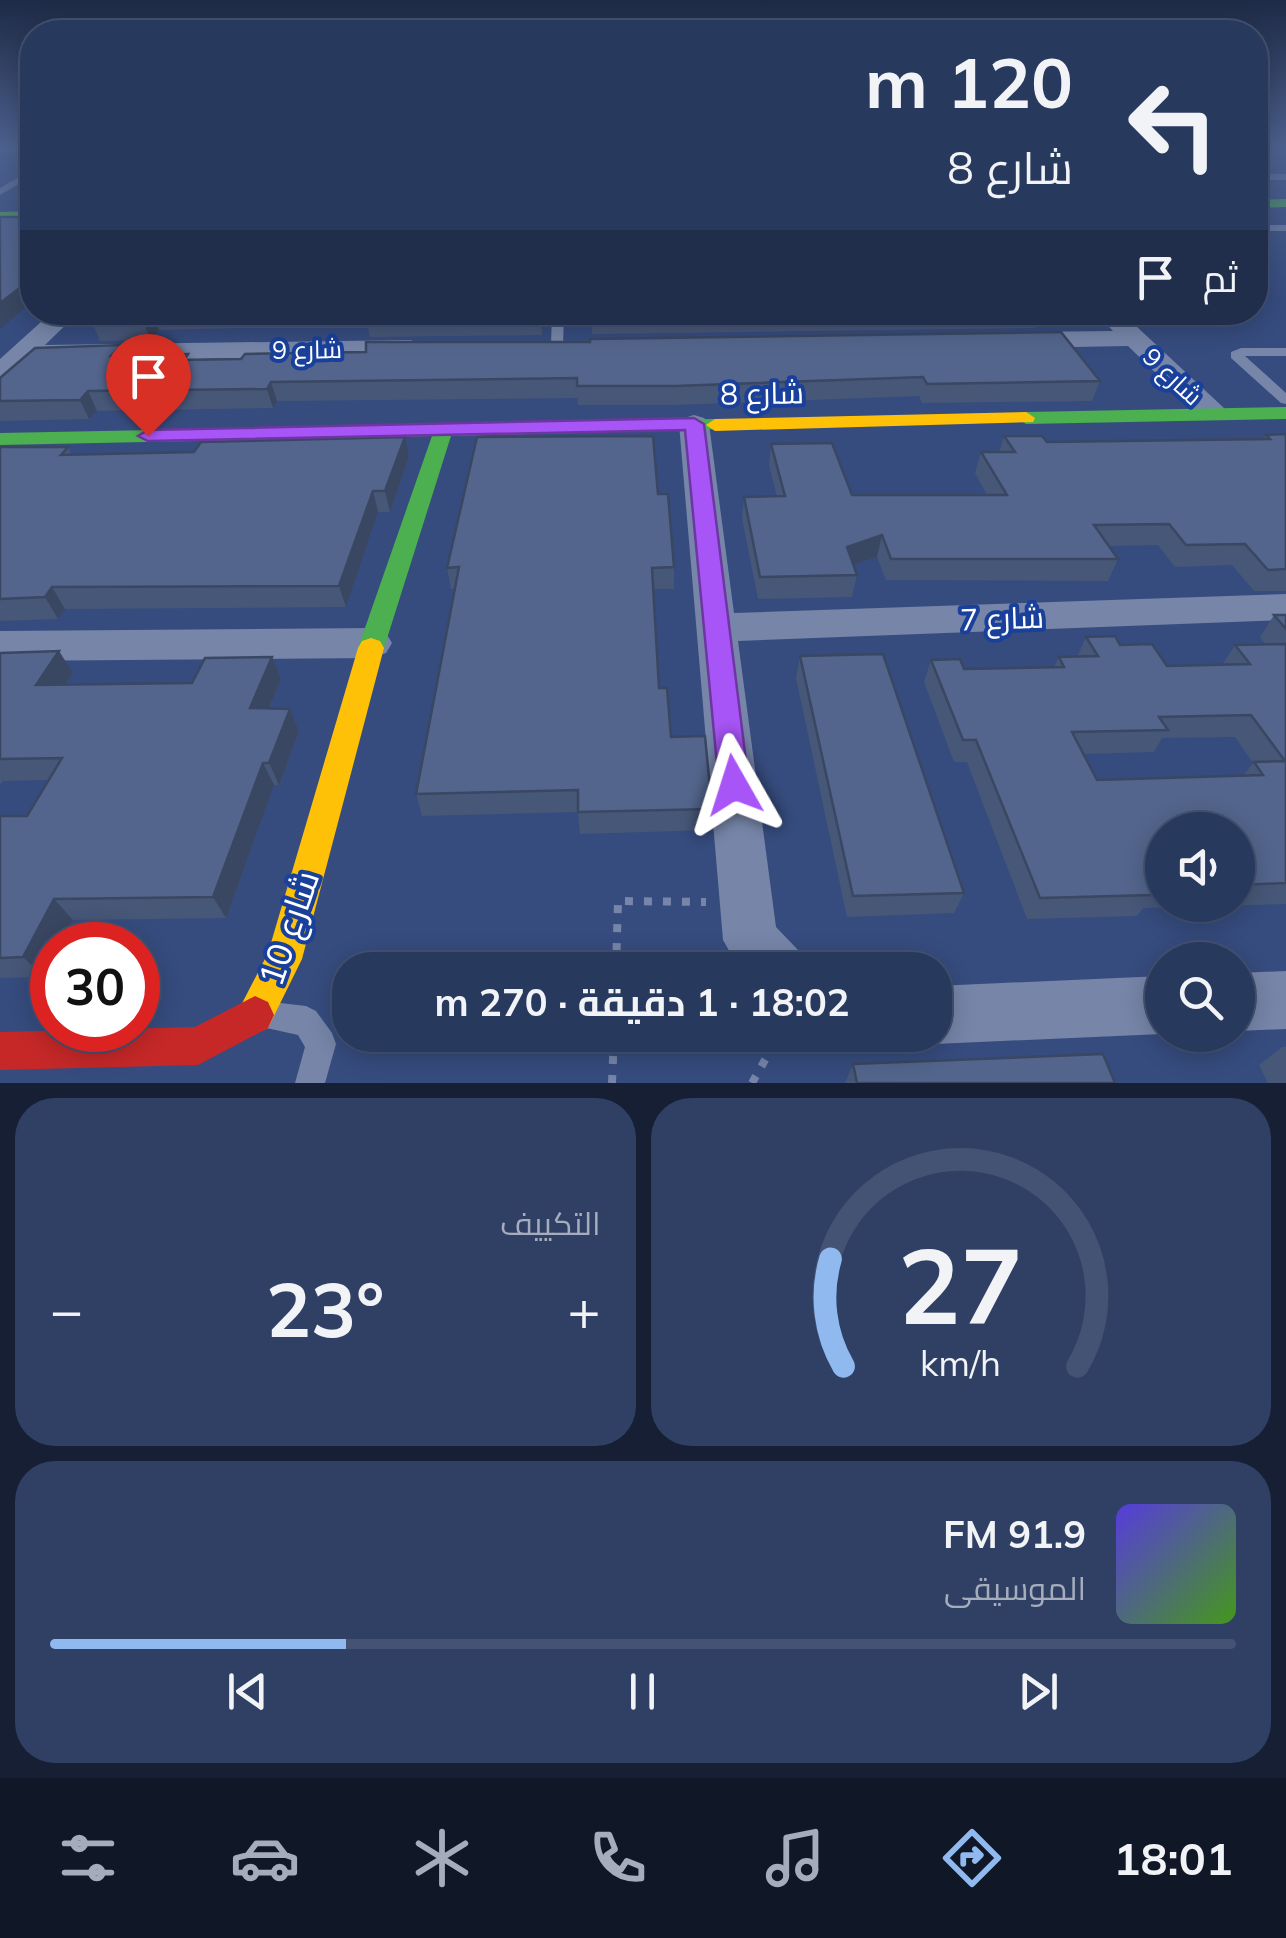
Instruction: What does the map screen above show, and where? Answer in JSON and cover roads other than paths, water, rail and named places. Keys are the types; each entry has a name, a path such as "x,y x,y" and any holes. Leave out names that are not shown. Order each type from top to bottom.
{"street":[{"path":"0,373 53,325"},
{"name":"شارع 9","path":"1119,325 1214,414"},
{"name":"شارع 9","path":"993,340 1132,338"},
{"name":"شارع 9","path":"22,353 438,348"},
{"name":"شارع 8","path":"0,439 1286,413"},
{"path":"694,424 750,940 761,952"},
{"name":"شارع 10","path":"0,1051 198,1046 256,1016 284,959 372,643 444,429"},
{"name":"شارع 7","path":"718,628 1286,607"},
{"path":"0,646 372,643"},
{"path":"1255,1001 1286,1000"},
{"path":"952,1015 1145,1006"}],"lane":[{"path":"557,346 558,325"},
{"path":"1286,352 1237,353 1286,400"},
{"path":"1266,383 1286,383"},
{"path":"256,1016 306,1021 322,1044 310,1083"}]}
